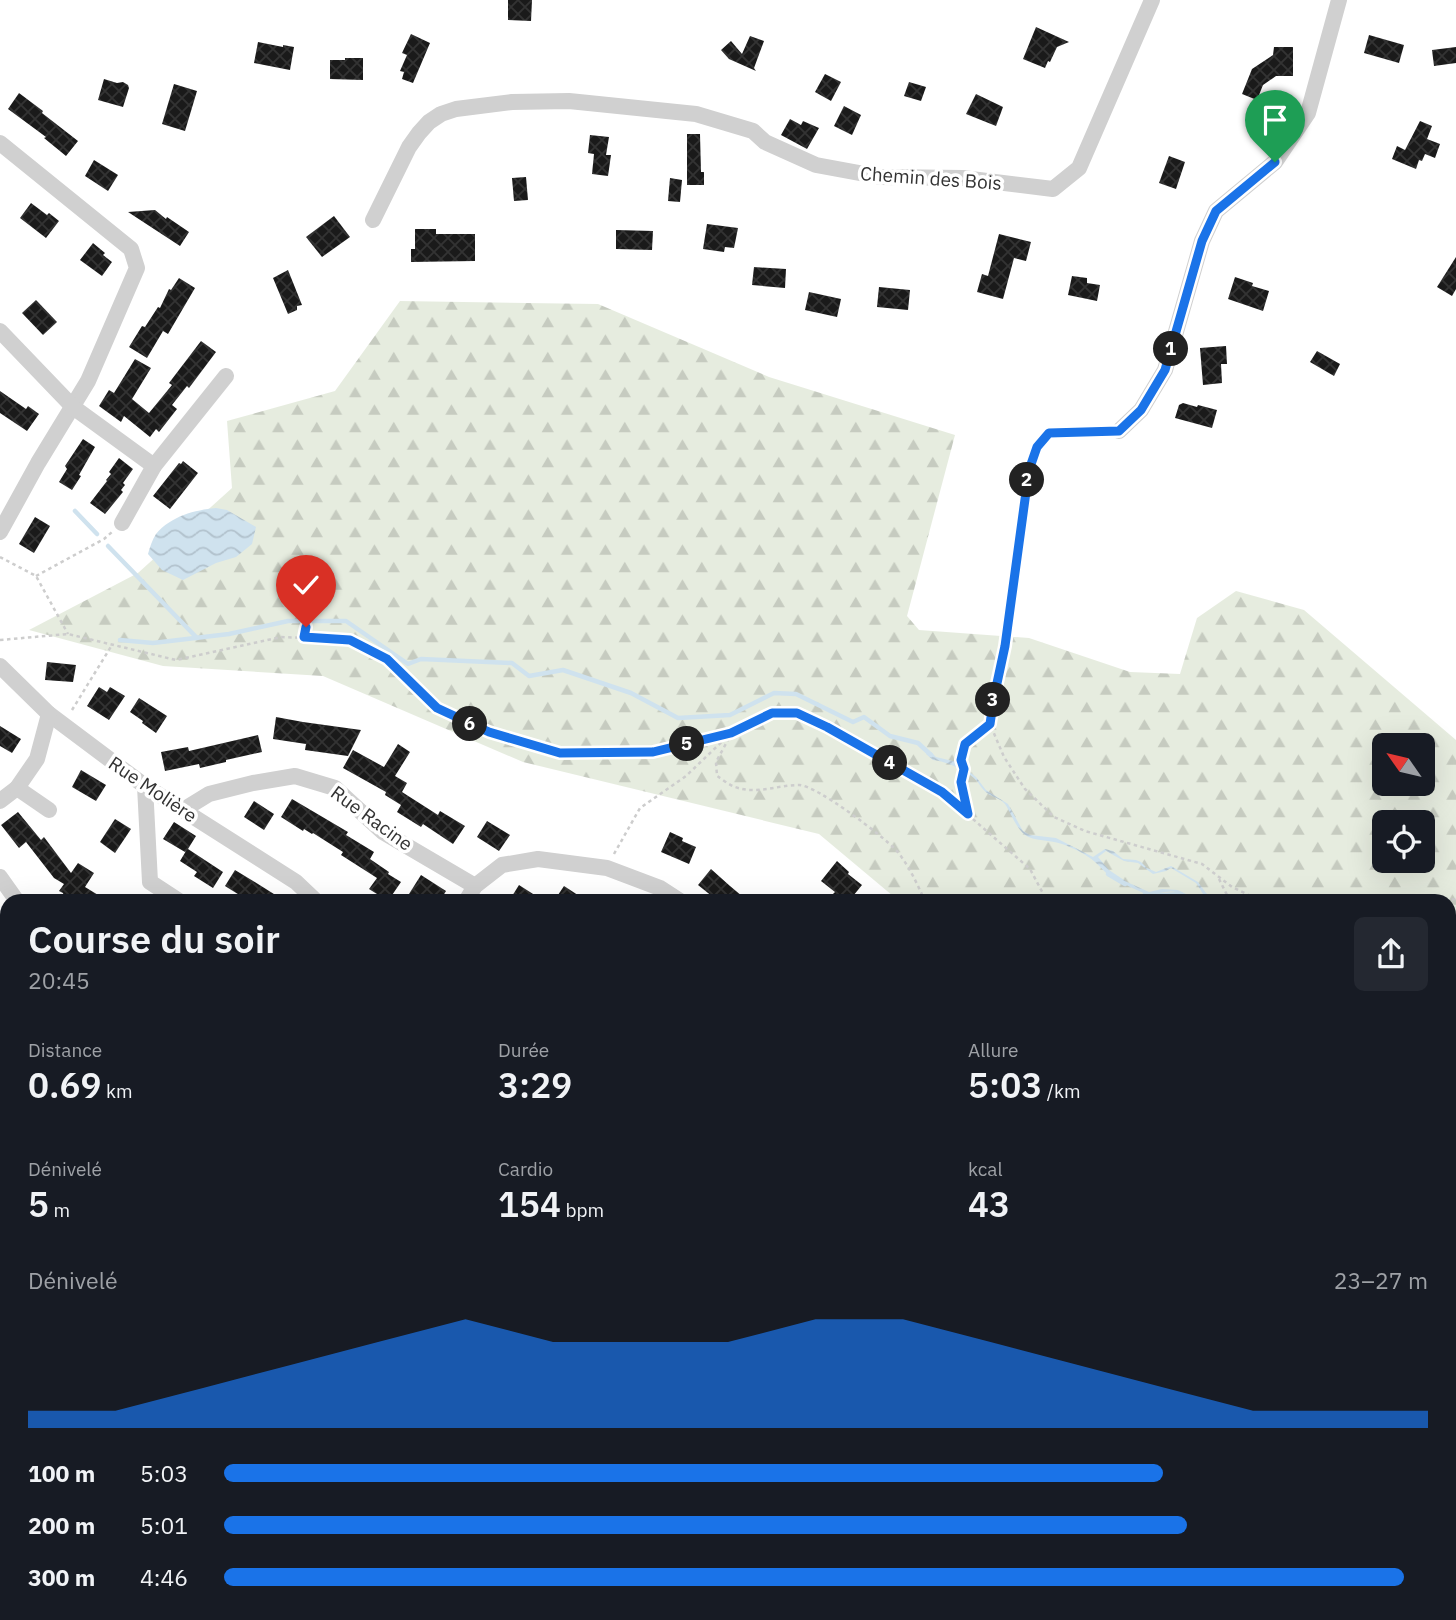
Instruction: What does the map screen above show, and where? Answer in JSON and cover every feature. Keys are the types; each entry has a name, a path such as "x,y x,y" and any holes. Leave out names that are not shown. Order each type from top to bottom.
{"street":[{"name":"Chemin des Bois","path":"373,220 409,148 429,122 456,109 512,102 569,101 696,114 754,131 765,142 816,165 881,177 962,178 1053,189 1079,168 1152,0"},
{"path":"1119,431 1141,410 1165,370 1202,241 1216,211 1275,162 1308,113 1339,0"},
{"path":"0,143 131,248 137,268 88,381 0,532"},
{"path":"0,331 73,407 154,466"},
{"path":"122,523 154,466 226,376"},
{"name":"Rue Molière","path":"0,666 49,715 145,786 296,882 309,894"},
{"path":"0,801 17,788 37,759 49,715"},
{"name":"Rue Racine","path":"183,810 209,794 295,776 335,788 383,832 475,886"},
{"path":"145,786 150,882 168,894"},
{"path":"17,788 49,810"},
{"path":"470,894 475,886 502,865 538,859 607,868 669,894"},
{"path":"0,877 12,894"}],"path":[{"path":"1119,431 1049,433 1037,447 1029,470 1005,646 990,724 1004,757 1025,789 1054,817 1085,831 1202,864 1232,887 1246,894"},
{"path":"36,576 104,539 122,523"},
{"path":"0,558 36,576 68,634"},
{"path":"304,611 304,637"},
{"path":"0,640 68,634 176,660 281,637 350,640 387,659 437,708 489,732 560,753 653,752 731,733 772,713 797,713 942,792 1030,869 1043,894"},
{"path":"63,725 112,645"},
{"path":"968,814 961,782 964,769 961,760 965,744 990,724"},
{"path":"607,868 640,808 686,776 731,733"},
{"path":"731,733 716,762 717,776 733,787 758,791 800,785 812,788 872,829 896,850 914,876 922,894"},
{"path":"1218,876 1227,894"}],"green space":[{"path":"400,301 598,304 769,377 955,435 907,616 919,630 1029,638 1130,672 1180,674 1197,618 1236,591 1304,610 1456,740 1456,894 891,894 819,834 523,762 323,676 163,666 29,630 138,573 232,488 227,421 335,391"}],"water":[{"path":"216,508 227,510 256,527 252,544 236,557 216,563 183,580 162,570 148,554 156,534 184,515"},
{"path":"931,752 936,757 957,762 976,777 986,790 1008,804 1023,831 1030,835 1056,838 1093,857 1105,849 1113,851 1123,859 1136,860 1156,872 1171,866 1198,882 1207,894 1203,894 1196,883 1171,868 1153,874 1138,863 1124,861 1106,851 1098,857 1109,870 1127,882 1149,892 1162,889 1178,890 1186,894 1171,891 1145,894 1125,885 1075,849 1028,837 1019,828 1001,800 987,793 972,777 956,767 933,760 926,754"}],"building":[{"path":"508,0 532,0 531,21 508,20"},
{"path":"1036,27 1069,42 1057,47 1045,68 1023,59"},
{"path":"411,34 430,43 413,83 402,79 404,72 400,71 407,55 402,53"},
{"path":"1369,35 1404,45 1399,63 1364,53"},
{"path":"750,36 764,41 754,68 756,71 729,59 721,50 731,41 742,54"},
{"path":"258,42 294,47 290,70 254,63"},
{"path":"1274,47 1293,47 1293,76 1276,76 1263,85 1257,100 1242,94 1252,69 1273,55"},
{"path":"1456,47 1456,63 1434,66 1432,50"},
{"path":"363,58 363,80 330,79 330,60"},
{"path":"825,74 841,82 831,101 815,92"},
{"path":"104,79 128,85 123,107 98,100"},
{"path":"909,82 926,87 921,101 904,96"},
{"path":"174,84 197,91 185,131 162,124"},
{"path":"19,93 78,141 66,156 44,138 46,137 8,109"},
{"path":"976,94 1003,107 996,126 966,114"},
{"path":"844,106 861,115 852,135 834,126"},
{"path":"790,119 801,125 803,121 819,128 807,149 781,135"},
{"path":"1420,121 1432,126 1427,139 1440,144 1435,158 1425,154 1416,169 1392,159 1397,146 1405,150"},
{"path":"687,134 700,134 704,185 687,185"},
{"path":"590,135 609,137 606,155 611,155 608,176 592,174 594,154 588,153"},
{"path":"1169,156 1185,162 1176,189 1159,183"},
{"path":"94,160 118,175 108,191 85,176"},
{"path":"526,177 528,200 514,201 512,178"},
{"path":"670,178 682,180 680,202 668,201"},
{"path":"31,203 59,221 46,238 20,218"},
{"path":"155,210 189,232 180,246 128,212"},
{"path":"334,216 350,237 322,257 306,237"},
{"path":"707,224 738,228 734,248 725,247 724,252 703,249"},
{"path":"415,229 436,229 436,234 475,234 475,261 411,262 411,249 415,249"},
{"path":"616,230 653,231 652,250 616,249"},
{"path":"999,234 1031,242 1026,261 1014,258 1003,299 977,292 982,274 988,276"},
{"path":"93,243 112,262 102,276 80,260"},
{"path":"1456,257 1456,289 1452,296 1437,287"},
{"path":"754,267 786,269 785,288 752,285"},
{"path":"288,270 302,305 288,314 273,278"},
{"path":"1072,276 1087,278 1087,283 1100,285 1097,301 1068,295"},
{"path":"1235,277 1269,291 1263,311 1228,299"},
{"path":"179,278 195,288 168,334 163,331 147,358 129,347 142,326 145,327 158,307 160,308 169,289 171,290"},
{"path":"879,287 910,290 908,310 877,307"},
{"path":"809,292 841,299 837,317 805,310"},
{"path":"36,300 57,322 43,335 22,313"},
{"path":"201,341 216,352 189,388 187,386 172,405 177,409 159,432 156,429 150,437 124,416 121,422 99,406 109,390 114,393 135,359 151,368 132,399 149,413 172,385 169,383"},
{"path":"1226,346 1227,364 1221,364 1222,383 1203,385 1200,348"},
{"path":"1317,351 1340,364 1334,376 1310,362"},
{"path":"0,391 26,409 28,406 39,414 27,431 0,413"},
{"path":"1183,403 1217,410 1212,428 1175,418 1179,405"},
{"path":"83,439 95,447 72,490 59,482 67,469 65,466"},
{"path":"119,458 133,469 123,483 123,492 105,514 90,503 107,481 111,474 109,472"},
{"path":"183,461 198,473 170,509 153,496"},
{"path":"35,517 50,526 34,553 19,544"},
{"path":"47,662 76,665 73,682 45,680"},
{"path":"99,687 107,692 110,687 125,696 109,720 87,706"},
{"path":"139,698 167,716 156,733 130,712"},
{"path":"276,717 361,730 348,756 305,750 306,744 273,739"},
{"path":"0,726 21,739 12,753 0,746"},
{"path":"258,735 262,752 200,768 199,764 165,771 161,752 188,747 189,751"},
{"path":"398,744 410,752 395,776 407,783 402,792 438,815 440,811 465,826 453,844 423,824 421,827 397,812 401,805 385,795 386,792 343,768 353,750 384,767"},
{"path":"81,770 106,785 96,801 72,787"},
{"path":"292,799 348,832 346,835 374,852 370,859 401,882 393,894 377,894 369,889 377,878 341,855 343,852 281,817"},
{"path":"254,801 274,814 264,830 244,817"},
{"path":"18,812 41,840 44,837 71,873 78,863 94,873 85,887 96,894 63,894 59,891 64,884 54,878 26,842 19,848 1,825"},
{"path":"115,819 131,829 115,853 100,842"},
{"path":"487,821 510,835 499,851 477,837"},
{"path":"174,822 196,836 188,849 223,872 213,888 194,876 197,872 180,861 186,851 163,839"},
{"path":"670,832 696,847 689,864 661,852"},
{"path":"837,861 862,885 855,894 833,894 835,892 821,881"},
{"path":"711,869 740,894 709,894 698,885"},
{"path":"235,870 274,894 238,894 225,886"},
{"path":"421,875 446,891 444,894 409,894"},
{"path":"519,885 533,894 513,894"},
{"path":"564,886 576,894 559,894"}],"waterway":[{"path":"75,511 97,534"},
{"path":"108,546 197,638"},
{"path":"120,640 153,643 229,634 288,621 346,621 408,664 421,659 512,663 529,676 563,670 631,693 678,718 730,715 774,693 796,694 853,722 864,717 890,736 918,743 931,755"},
{"path":"1108,874 1125,884"}],"route":[{"path":"306,627 304,637 350,640 387,659 437,708 489,732 560,753 653,752 731,733 772,713 797,713 942,792 968,814 961,782 964,769 961,760 965,744 990,724 1005,646 1029,470 1037,447 1049,433 1119,431 1141,410 1165,370 1202,241 1216,211 1275,162"}]}
